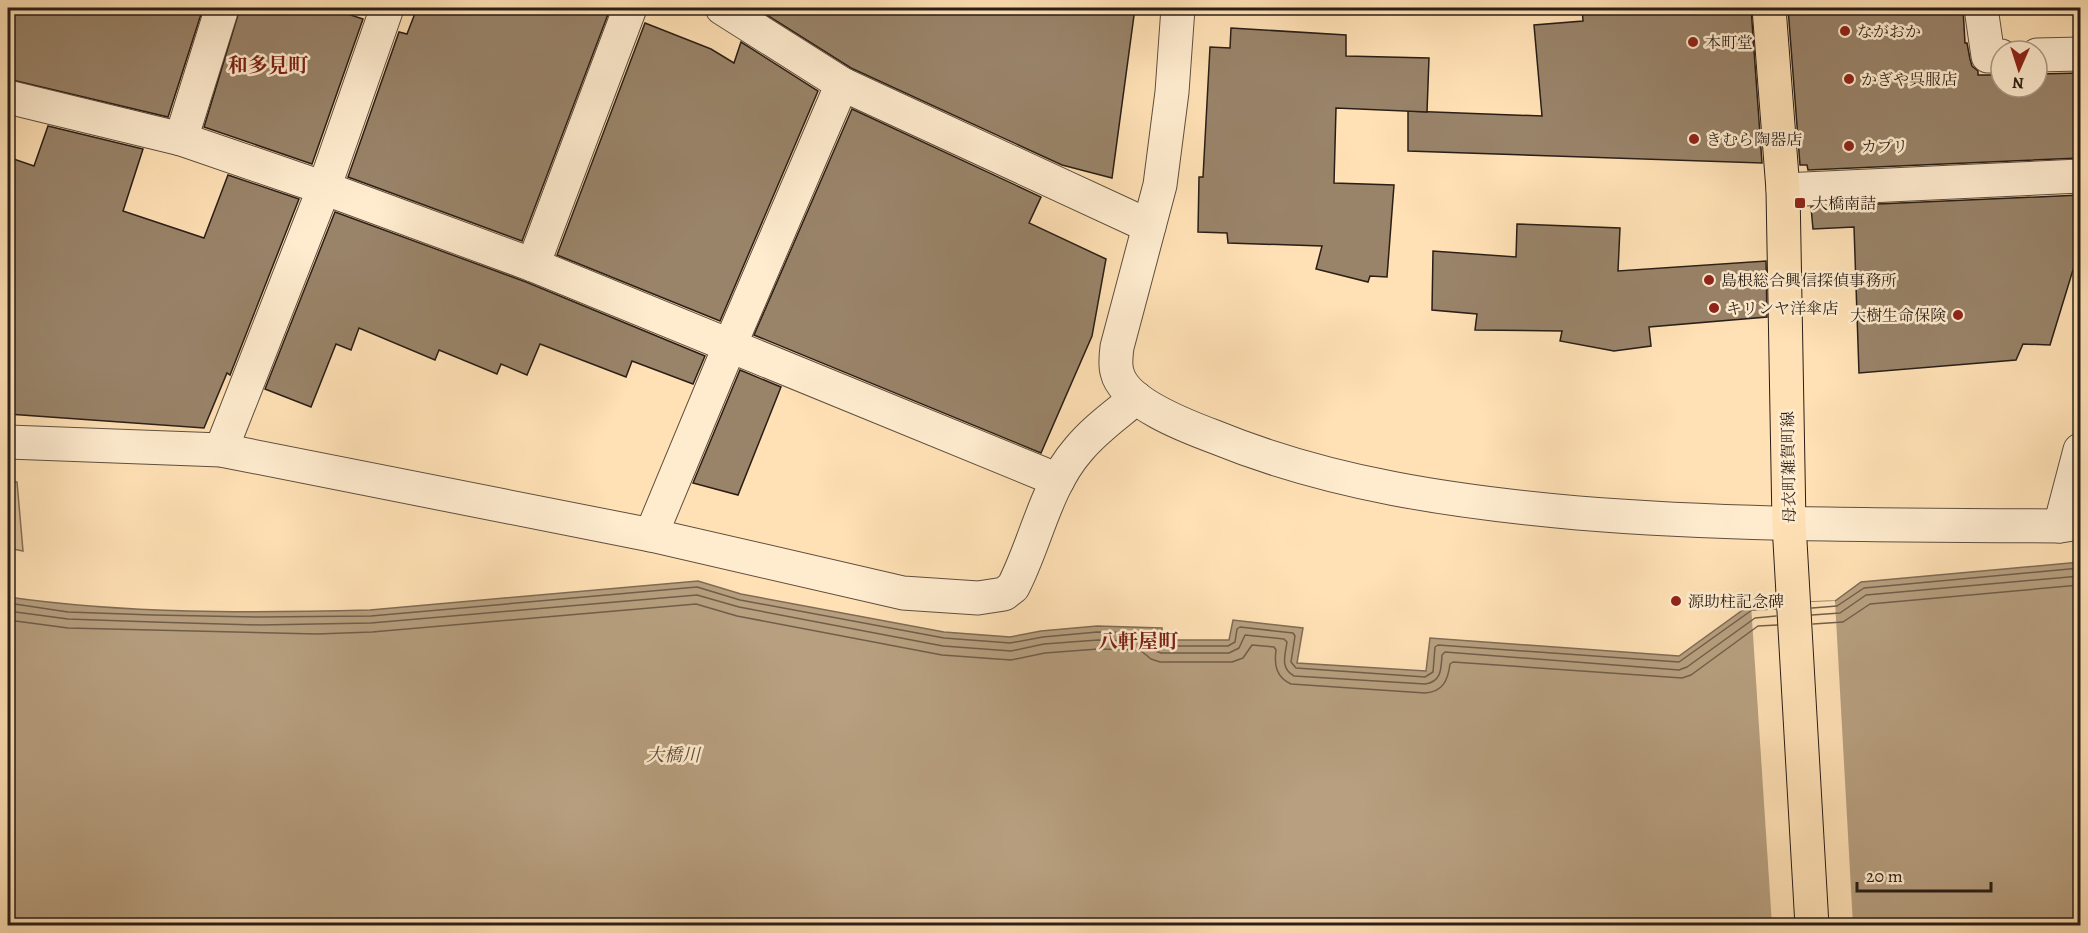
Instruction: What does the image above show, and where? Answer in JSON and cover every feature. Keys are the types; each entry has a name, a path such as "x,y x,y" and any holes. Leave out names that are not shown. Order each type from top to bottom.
{"main road":[{"name":"母衣町雑賀町線","path":"1769,8 1783,190 1789,524 1812,926"}],"street":[{"path":"181,139 222,8"},
{"path":"220,450 324,188 387,8"},
{"path":"533,265 630,8"},
{"path":"722,8 842,84 1149,226"},
{"path":"1178,8 1172,92 1160,185 1117,347 1117,373 1123,384 1136,398 1152,409 1231,444 1284,462 1380,486 1499,506 1635,517 1789,524 2070,524 2080,450"},
{"path":"1981,8 1989,56"},
{"path":"2049,55 2080,54"},
{"path":"651,535 842,84"},
{"path":"8,98 181,139 324,188 533,265 1058,480"},
{"path":"1783,190 2080,176"},
{"path":"8,442 220,450 651,535 894,591 957,598 993,597 1004,594 1013,587 1058,480 1078,449 1136,398"}],"shaded area":[{"path":"8,481 17,482 23,551 8,548"}],"water":[{"name":"大橋川","path":"2080,562 2080,925 8,926 8,597 98,607 189,611 370,610 698,581 741,594 944,632 1010,637 1041,631 1097,626 1162,628 1162,640 1229,640 1233,620 1303,628 1297,663 1426,671 1430,638 1679,656 1751,604 1835,601 1861,582"}],"pier":[{"path":"1835,601 1853,925 1772,925 1751,604"}],"building":[{"path":"8,8 203,8 168,117 8,79"},
{"path":"240,8 329,8 363,19 312,164 204,127"},
{"path":"417,8 610,9 522,241 348,177 399,32 407,34"},
{"path":"756,8 1135,8 1112,178 1062,165 851,68"},
{"path":"1582,8 1751,8 1762,163 1408,151 1408,111 1542,116 1534,25 1583,21"},
{"path":"1788,8 1963,8 1965,43 1967,43 1972,66 1978,71 1978,75 1989,75 1989,99 2049,99 2049,74 2080,73 2080,158 1808,170 1807,165 1800,165"},
{"path":"645,23 711,49 734,63 741,42 818,91 720,321 557,255"},
{"path":"1231,28 1346,35 1346,56 1429,58 1427,112 1336,108 1334,183 1394,185 1387,277 1370,276 1368,282 1316,269 1322,246 1228,243 1227,233 1198,232 1199,177 1203,177 1210,47 1230,48"},
{"path":"852,109 1041,197 1029,223 1106,259 1092,336 1041,453 754,335"},
{"path":"48,126 143,149 123,211 204,238 228,175 299,199 230,375 227,373 204,428 8,414 8,157 34,166"},
{"name":"大樹生命保険","path":"2080,195 2080,247 2050,345 2023,344 2016,360 1859,373 1854,227 1813,229 1811,207"},
{"path":"335,212 526,282 705,356 693,384 632,361 626,377 540,344 527,375 501,364 497,374 439,350 435,360 359,328 351,350 336,344 311,407 265,389"},
{"path":"1517,224 1620,228 1618,271 1766,261 1767,317 1649,327 1651,346 1614,351 1560,341 1562,331 1475,330 1477,314 1432,310 1433,251 1516,257"},
{"path":"740,370 781,387 738,495 693,483"}],"place":[{"name":"ながおか","path":"1845,31"},
{"name":"本町堂","path":"1693,42"},
{"name":"かぎや呉服店","path":"1849,79"},
{"name":"きむら陶器店","path":"1694,139"},
{"name":"カプリ","path":"1849,146"},
{"name":"大橋南詰","path":"1800,203"},
{"name":"島根総合興信探偵事務所","path":"1709,280"},
{"name":"キリンヤ洋傘店","path":"1714,308"},
{"name":"大樹生命保険","path":"1958,315"},
{"name":"源助柱記念碑","path":"1676,601"}],"district":[{"name":"和多見町","path":"268,65"},
{"name":"八軒屋町","path":"1138,641"}]}
